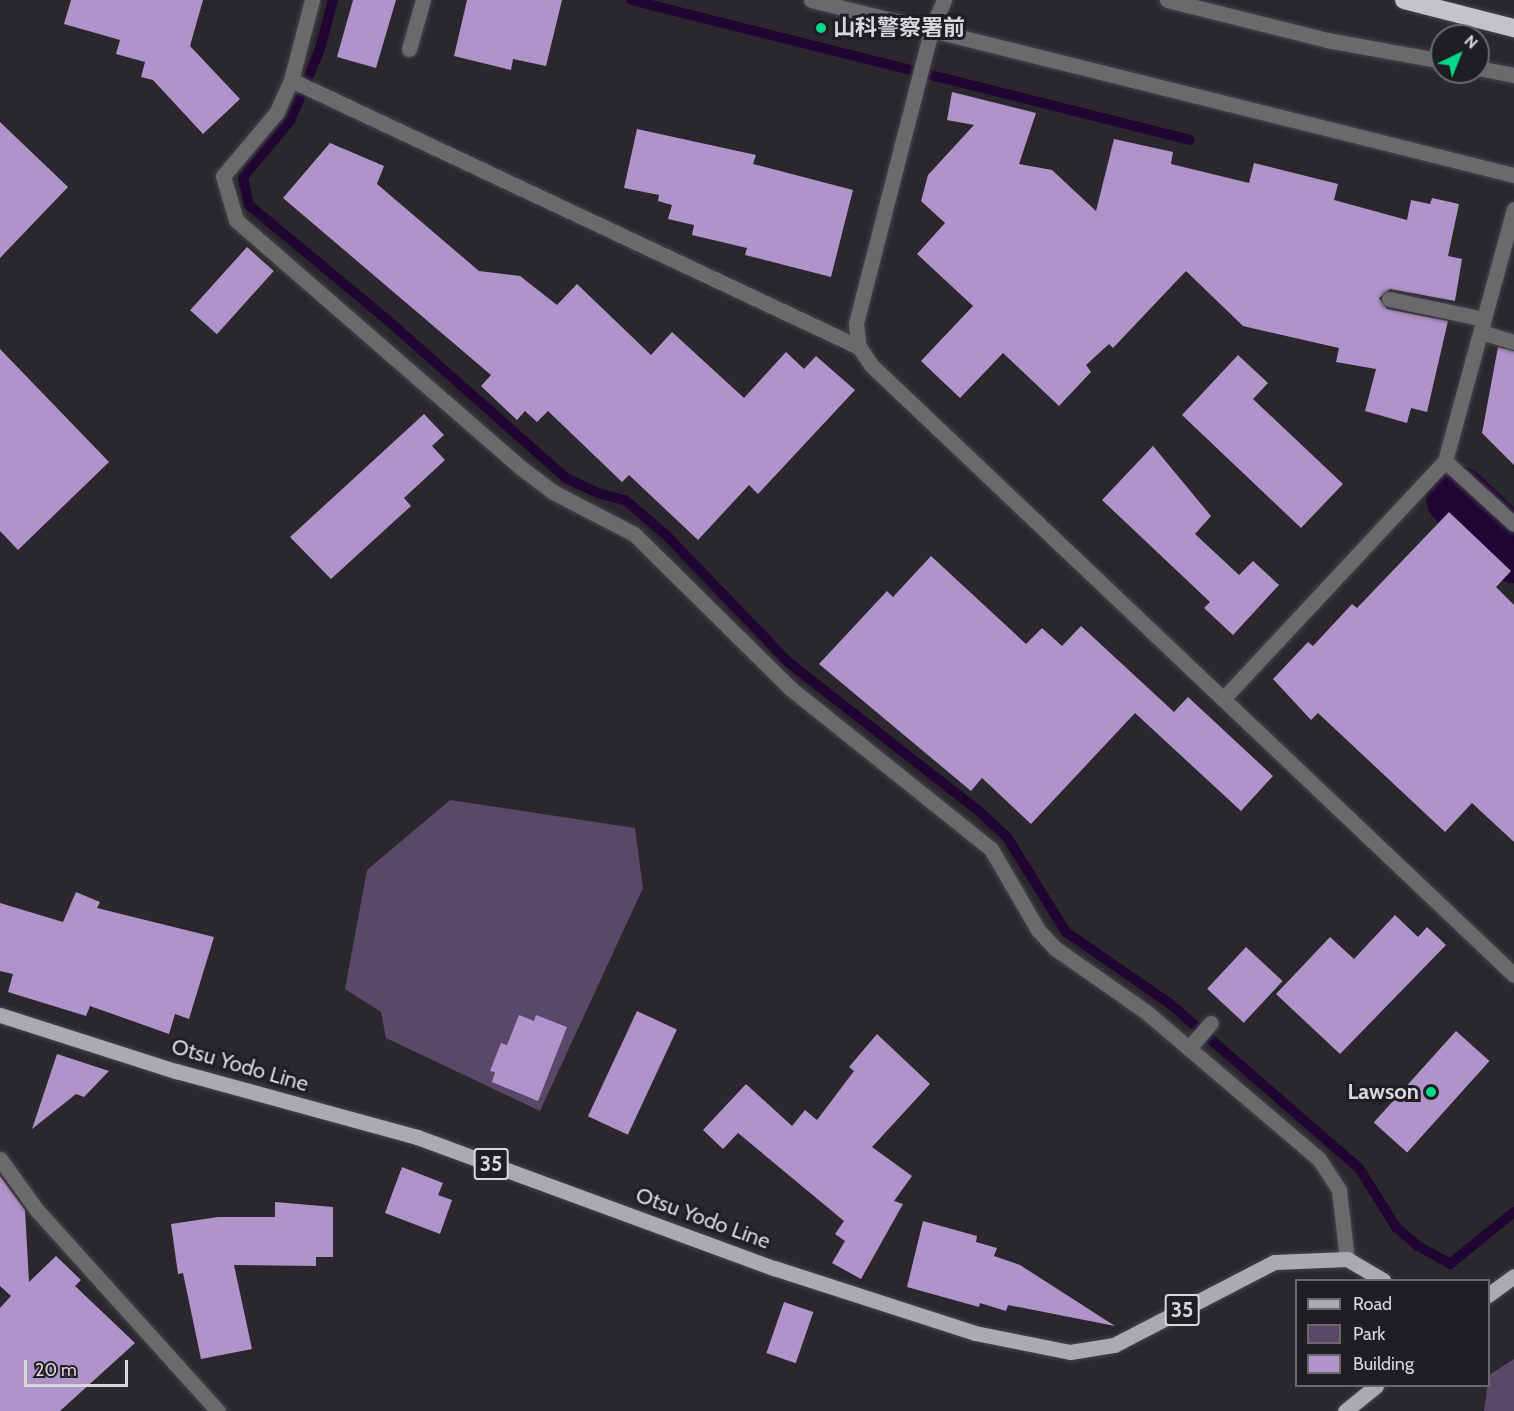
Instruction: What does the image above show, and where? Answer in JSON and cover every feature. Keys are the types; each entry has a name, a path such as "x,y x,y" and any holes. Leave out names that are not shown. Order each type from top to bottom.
{"highway":[{"path":"1404,0 1514,28"}],"main road":[{"name":"Otsu Yodo Line","path":"0,1015 176,1071 417,1137 774,1268 975,1333 1070,1352 1114,1345 1274,1262 1347,1259"},
{"path":"1347,1259 1380,1279"},
{"path":"1490,1294 1514,1276"},
{"path":"1345,1411 1375,1387"}],"street":[{"path":"312,0 291,80 276,112 223,176 236,220 520,467 553,492 634,534 782,680 991,849 1038,930 1056,949 1192,1044 1319,1159 1339,1190 1347,1259"},
{"path":"409,49 423,0"},
{"path":"811,0 1514,175"},
{"path":"858,347 856,324 932,31 944,0"},
{"path":"1167,0 1327,40 1430,59"},
{"path":"1490,70 1514,75"},
{"path":"291,80 858,347 871,365 1514,975"},
{"path":"1223,699 1445,461 1514,209"},
{"path":"1389,299 1482,326 1514,342"},
{"path":"1445,461 1514,524"},
{"path":"1192,1044 1211,1023"},
{"path":"0,1159 36,1209 218,1411"}],"green space":[{"path":"450,800 635,828 643,888 540,1111 386,1038 381,1012 345,989 367,870"},
{"path":"1514,1359 1514,1411 1484,1411 1487,1387 1490,1387 1490,1374"}],"building":[{"path":"71,0 203,0 190,46 240,99 203,134 153,80 141,77 145,62 116,54 120,40 64,24"},
{"path":"353,0 396,0 376,68 337,57"},
{"path":"467,0 562,0 546,66 513,59 511,70 454,56"},
{"path":"952,92 1036,113 1019,164 1052,170 1096,211 1114,139 1173,152 1171,164 1249,183 1254,163 1338,184 1334,200 1407,220 1411,200 1430,204 1432,198 1459,204 1448,256 1462,259 1455,301 1390,289 1379,298 1387,309 1448,321 1427,412 1411,408 1407,423 1365,411 1376,369 1336,362 1339,348 1243,326 1186,271 1113,348 1109,344 1086,365 1091,372 1059,406 1003,353 960,398 921,361 973,306 917,254 945,223 921,201 928,175 974,125 947,120"},
{"path":"0,122 68,187 0,258"},
{"path":"637,129 756,155 753,164 853,190 831,277 745,255 747,248 692,235 694,225 668,219 672,205 658,201 659,195 624,188"},
{"path":"330,143 384,166 377,184 479,271 520,276 557,305 577,284 651,355 672,332 744,398 786,352 804,369 816,356 855,390 758,494 749,485 698,540 629,475 622,482 548,411 537,422 525,411 517,420 481,386 491,375 283,198"},
{"path":"247,247 274,271 217,334 190,310"},
{"path":"1498,347 1514,351 1514,465 1482,433"},
{"path":"0,349 109,462 18,550 0,531"},
{"path":"1238,355 1268,383 1253,399 1343,484 1301,528 1182,415"},
{"path":"424,414 444,435 432,446 445,460 404,498 411,506 331,579 290,537"},
{"path":"1153,446 1211,516 1195,534 1239,575 1253,561 1279,585 1233,635 1204,608 1210,602 1102,500"},
{"path":"1449,512 1511,571 1496,587 1514,605 1514,842 1472,803 1445,832 1318,713 1311,720 1273,679 1308,642 1313,646 1352,604 1357,608"},
{"path":"931,556 1026,644 1042,628 1062,646 1081,626 1174,712 1188,697 1273,776 1241,811 1135,713 1031,824 982,778 971,791 819,664 887,591 893,597"},
{"path":"76,892 100,902 97,908 214,937 189,1019 175,1014 169,1034 90,1006 86,1016 8,992 13,974 0,971 0,903 63,922"},
{"path":"1395,915 1418,937 1427,927 1446,945 1340,1054 1276,994 1330,937 1354,959"},
{"path":"1246,947 1283,981 1244,1023 1207,989"},
{"path":"637,1011 677,1030 628,1135 588,1116"},
{"path":"519,1015 534,1021 536,1015 567,1027 538,1101 492,1082 495,1072 490,1071 501,1043 507,1045"},
{"name":"Lawson","path":"1456,1031 1489,1061 1407,1153 1374,1122"},
{"path":"877,1034 930,1084 872,1147 912,1176 894,1201 903,1204 861,1279 832,1263 845,1241 835,1234 844,1221 738,1133 723,1149 703,1130 746,1084 792,1126 805,1110 817,1120 854,1071 849,1067"},
{"path":"57,1054 109,1071 84,1097 76,1094 32,1129"},
{"path":"402,1167 443,1183 438,1195 452,1200 440,1234 385,1213"},
{"path":"0,1176 25,1210 29,1282 56,1256 81,1280 75,1286 135,1343 60,1411 0,1411 0,1308 11,1296 0,1286"},
{"path":"275,1202 333,1207 333,1257 316,1257 316,1266 234,1265 252,1349 201,1359 183,1273 178,1274 171,1224 218,1217 275,1217"},
{"path":"923,1221 977,1236 976,1242 997,1248 994,1256 1020,1265 1115,1326 1008,1305 1006,1311 980,1303 979,1307 907,1287"},
{"path":"784,1302 813,1312 796,1363 766,1353"}],"waterway":[{"path":"333,0 320,49 290,121 243,177 249,205 384,317 566,478 598,493 625,500 665,534 788,662 979,811 1007,837 1066,932 1169,1003 1359,1168 1396,1227 1418,1246 1450,1264 1514,1212"},
{"path":"631,0 1190,140"},
{"path":"1457,497 1514,551"}],"place":[{"name":"山科警察署前","path":"821,28"},
{"name":"Lawson","path":"1431,1092"}]}
